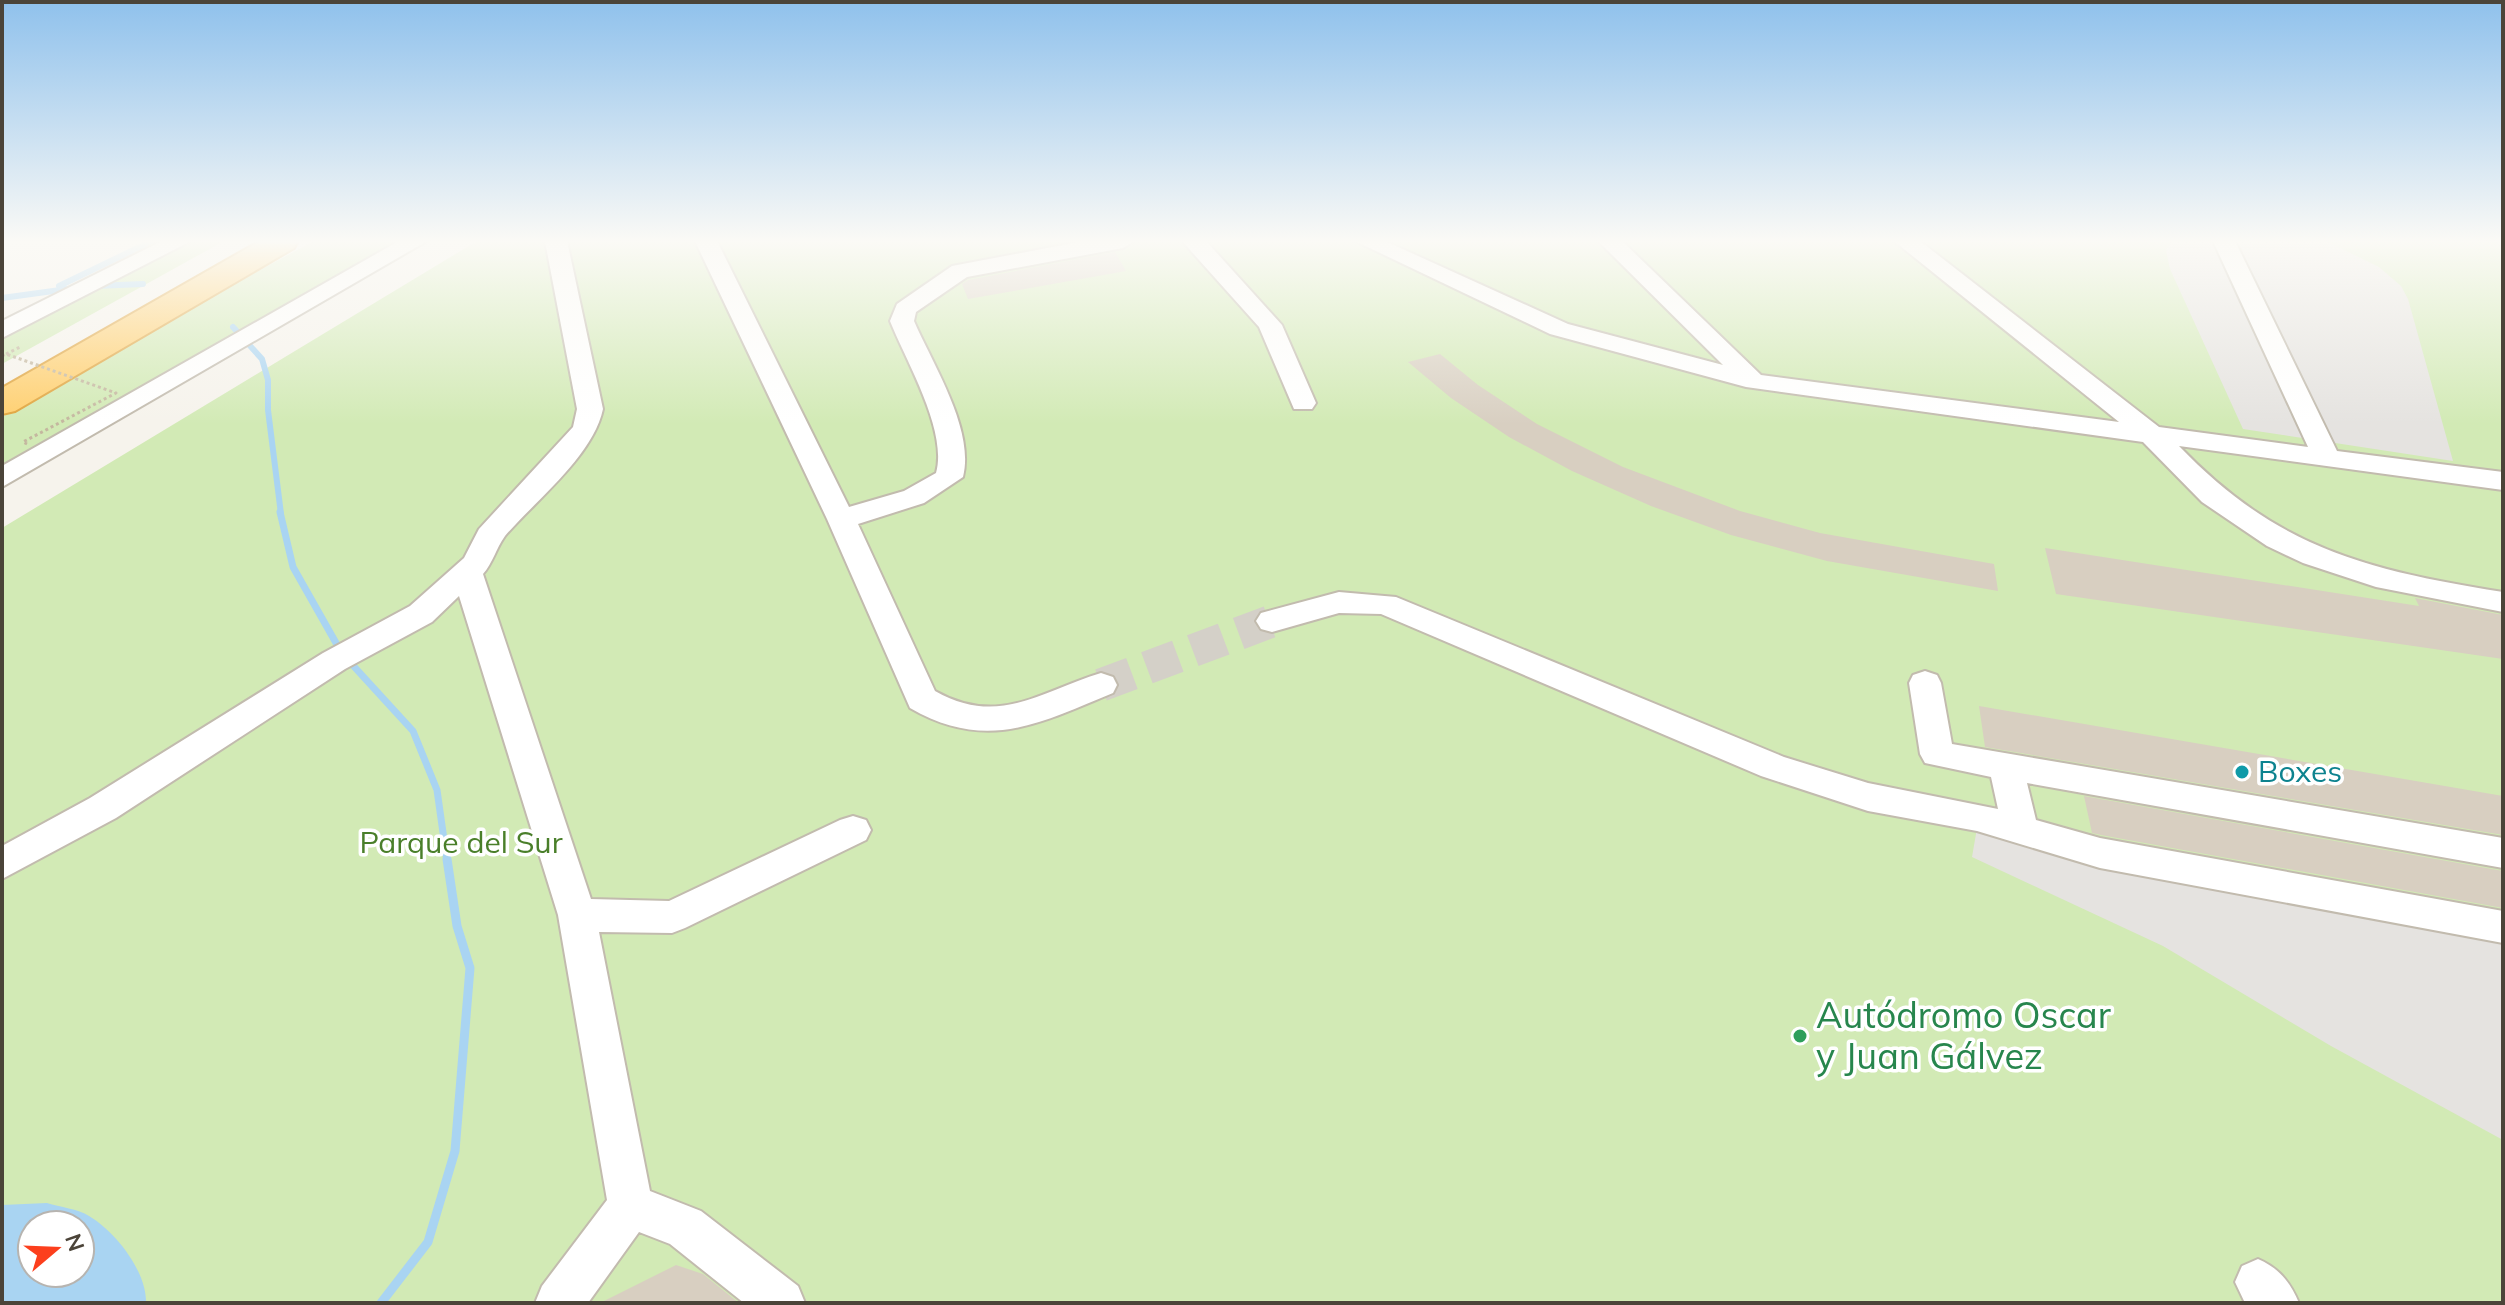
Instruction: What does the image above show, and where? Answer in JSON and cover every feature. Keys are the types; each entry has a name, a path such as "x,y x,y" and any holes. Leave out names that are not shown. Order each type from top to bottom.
{"highway":[{"path":"6,353 101,323 147,302"},
{"path":"2,403 162,302"}],"street":[{"path":"6,353 61,302"},
{"path":"2,478 309,302"},
{"path":"2,864 103,808 345,655 421,614 467,572 489,536 586,427 590,409 568,302"},
{"path":"736,302 841,519 922,699 943,714 968,722 992,722 1017,717 1101,685"},
{"path":"841,519 914,497 949,477 954,458 951,436 902,321 905,309 915,302"},
{"path":"1249,302 1270,325 1303,403"},
{"path":"1500,302 1559,329 1755,382 2503,481"},
{"path":"1672,302 1755,382"},
{"path":"1983,302 2152,435 2213,497 2277,538 2329,563 2409,588 2503,602"},
{"path":"2253,302 2326,456"},
{"path":"467,572 577,915 630,1206 559,1303"},
{"path":"1272,621 1339,602 1385,604 1786,772 1868,797 1977,817 2100,853 2503,927"},
{"path":"1925,683 1937,754 2503,853"},
{"path":"2006,765 2020,830"},
{"path":"577,915 672,917 853,830"},
{"path":"630,1206 685,1227 781,1303"}],"path":[{"path":"6,353 116,393 23,442 27,444"}],"green space":[{"path":"75,302 114,302 2,364 2,339"},
{"path":"303,302 2,474 2,417 197,304"},
{"name":"Autódromo Oscar y Juan Gálvez","path":"376,302 2503,302 2503,1303 2,1303 2,528"}],"shaded area":[{"path":"2185,302 2409,302 2453,461 2243,429"},
{"path":"1981,805 2094,839 2503,914 2503,1140 2331,1046 2163,946 1972,857"}],"water":[{"path":"47,1203 70,1209 16,1209 16,1289 96,1289 96,1221 119,1242 136,1266 146,1303 2,1303 2,1205"}],"building":[{"path":"1440,354 1478,385 1537,424 1623,467 1740,511 1820,533 1994,564 1998,591 1827,561 1731,535 1651,506 1572,471 1509,437 1451,398 1408,362"},
{"path":"2045,548 2419,606 2415,598 2503,615 2503,659 2056,594"},
{"name":"Boxes","path":"1979,706 2503,796 2503,835 1985,747"},
{"path":"2084,796 2503,871 2503,908 2092,833"},
{"path":"676,1265 703,1274 739,1303 600,1303"}],"waterway":[{"path":"233,327 262,359 268,380 268,410 281,514"},
{"path":"280,512 293,567 340,650"},
{"path":"348,660 413,731 437,790 447,861"},
{"path":"381,1303 428,1242 455,1151 470,968 457,926 447,859"}],"tunnel":[{"path":"1101,685 1272,621"}],"place":[{"name":"Boxes","path":"2242,772"},
{"name":"Autódromo Oscar y Juan Gálvez","path":"1800,1036"}],"park label":[{"name":"Parque del Sur","path":"461,843"}]}
